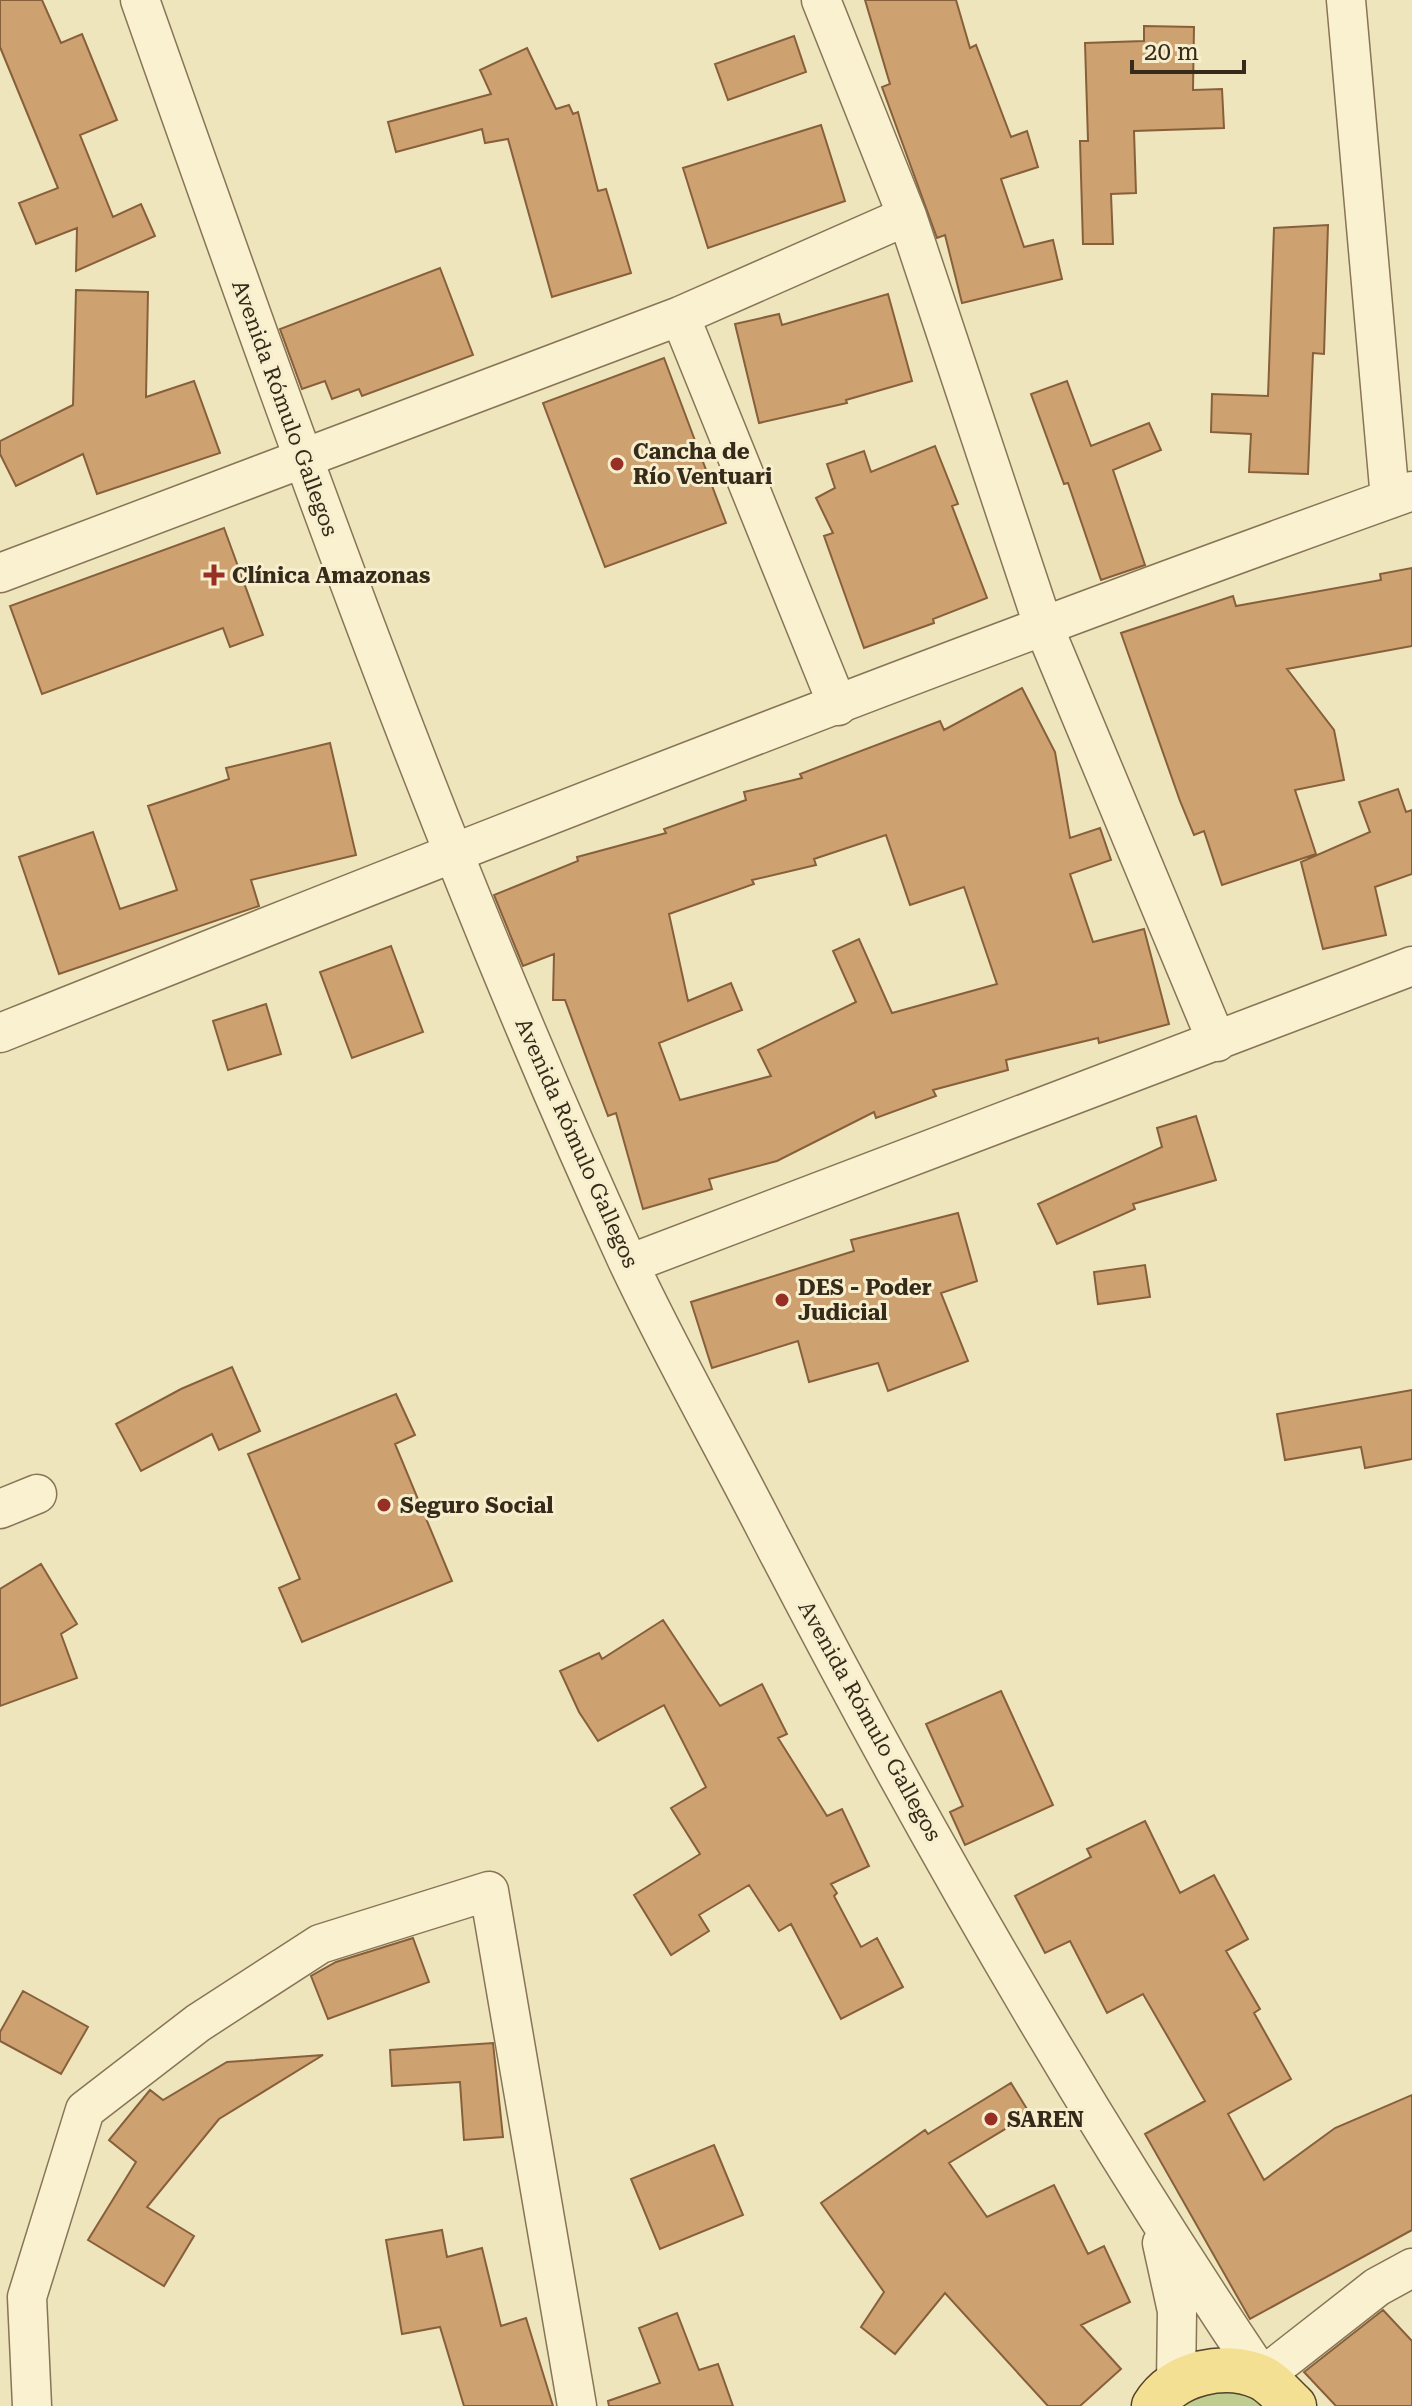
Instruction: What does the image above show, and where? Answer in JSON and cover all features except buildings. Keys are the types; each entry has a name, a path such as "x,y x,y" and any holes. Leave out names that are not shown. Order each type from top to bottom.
{"main road":[{"path":"1165,2394 1218,2369 1262,2377 1294,2406"}],"street":[{"name":"Avenida Rómulo Gallegos","path":"140,0 301,457 451,852 629,1264 861,1713 1157,2221 1262,2377"},
{"path":"821,0 907,216 1043,625 1217,1042"},
{"path":"0,1033 451,852 1043,625 1401,495 1346,0"},
{"path":"0,573 680,316 907,216"},
{"path":"680,316 838,706"},
{"path":"629,1264 1412,966"},
{"path":"0,1509 37,1494"},
{"path":"32,2406 27,2297 85,2110 198,2023 320,1944 489,1891 577,2406"},
{"name":"Avenida Rómulo Gallegos","path":"1157,2221 1177,2311 1165,2394"},
{"path":"1262,2377 1377,2287 1412,2268"}],"green space":[{"path":"1244,2389 1268,2406 1176,2406 1192,2393"}],"place":[{"name":"Cancha de Río Ventuari","path":"617,464"},
{"name":"Clínica Amazonas","path":"214,575"},
{"name":"DES - Poder Judicial","path":"782,1300"},
{"name":"Seguro Social","path":"384,1505"},
{"name":"SAREN","path":"991,2119"}]}
